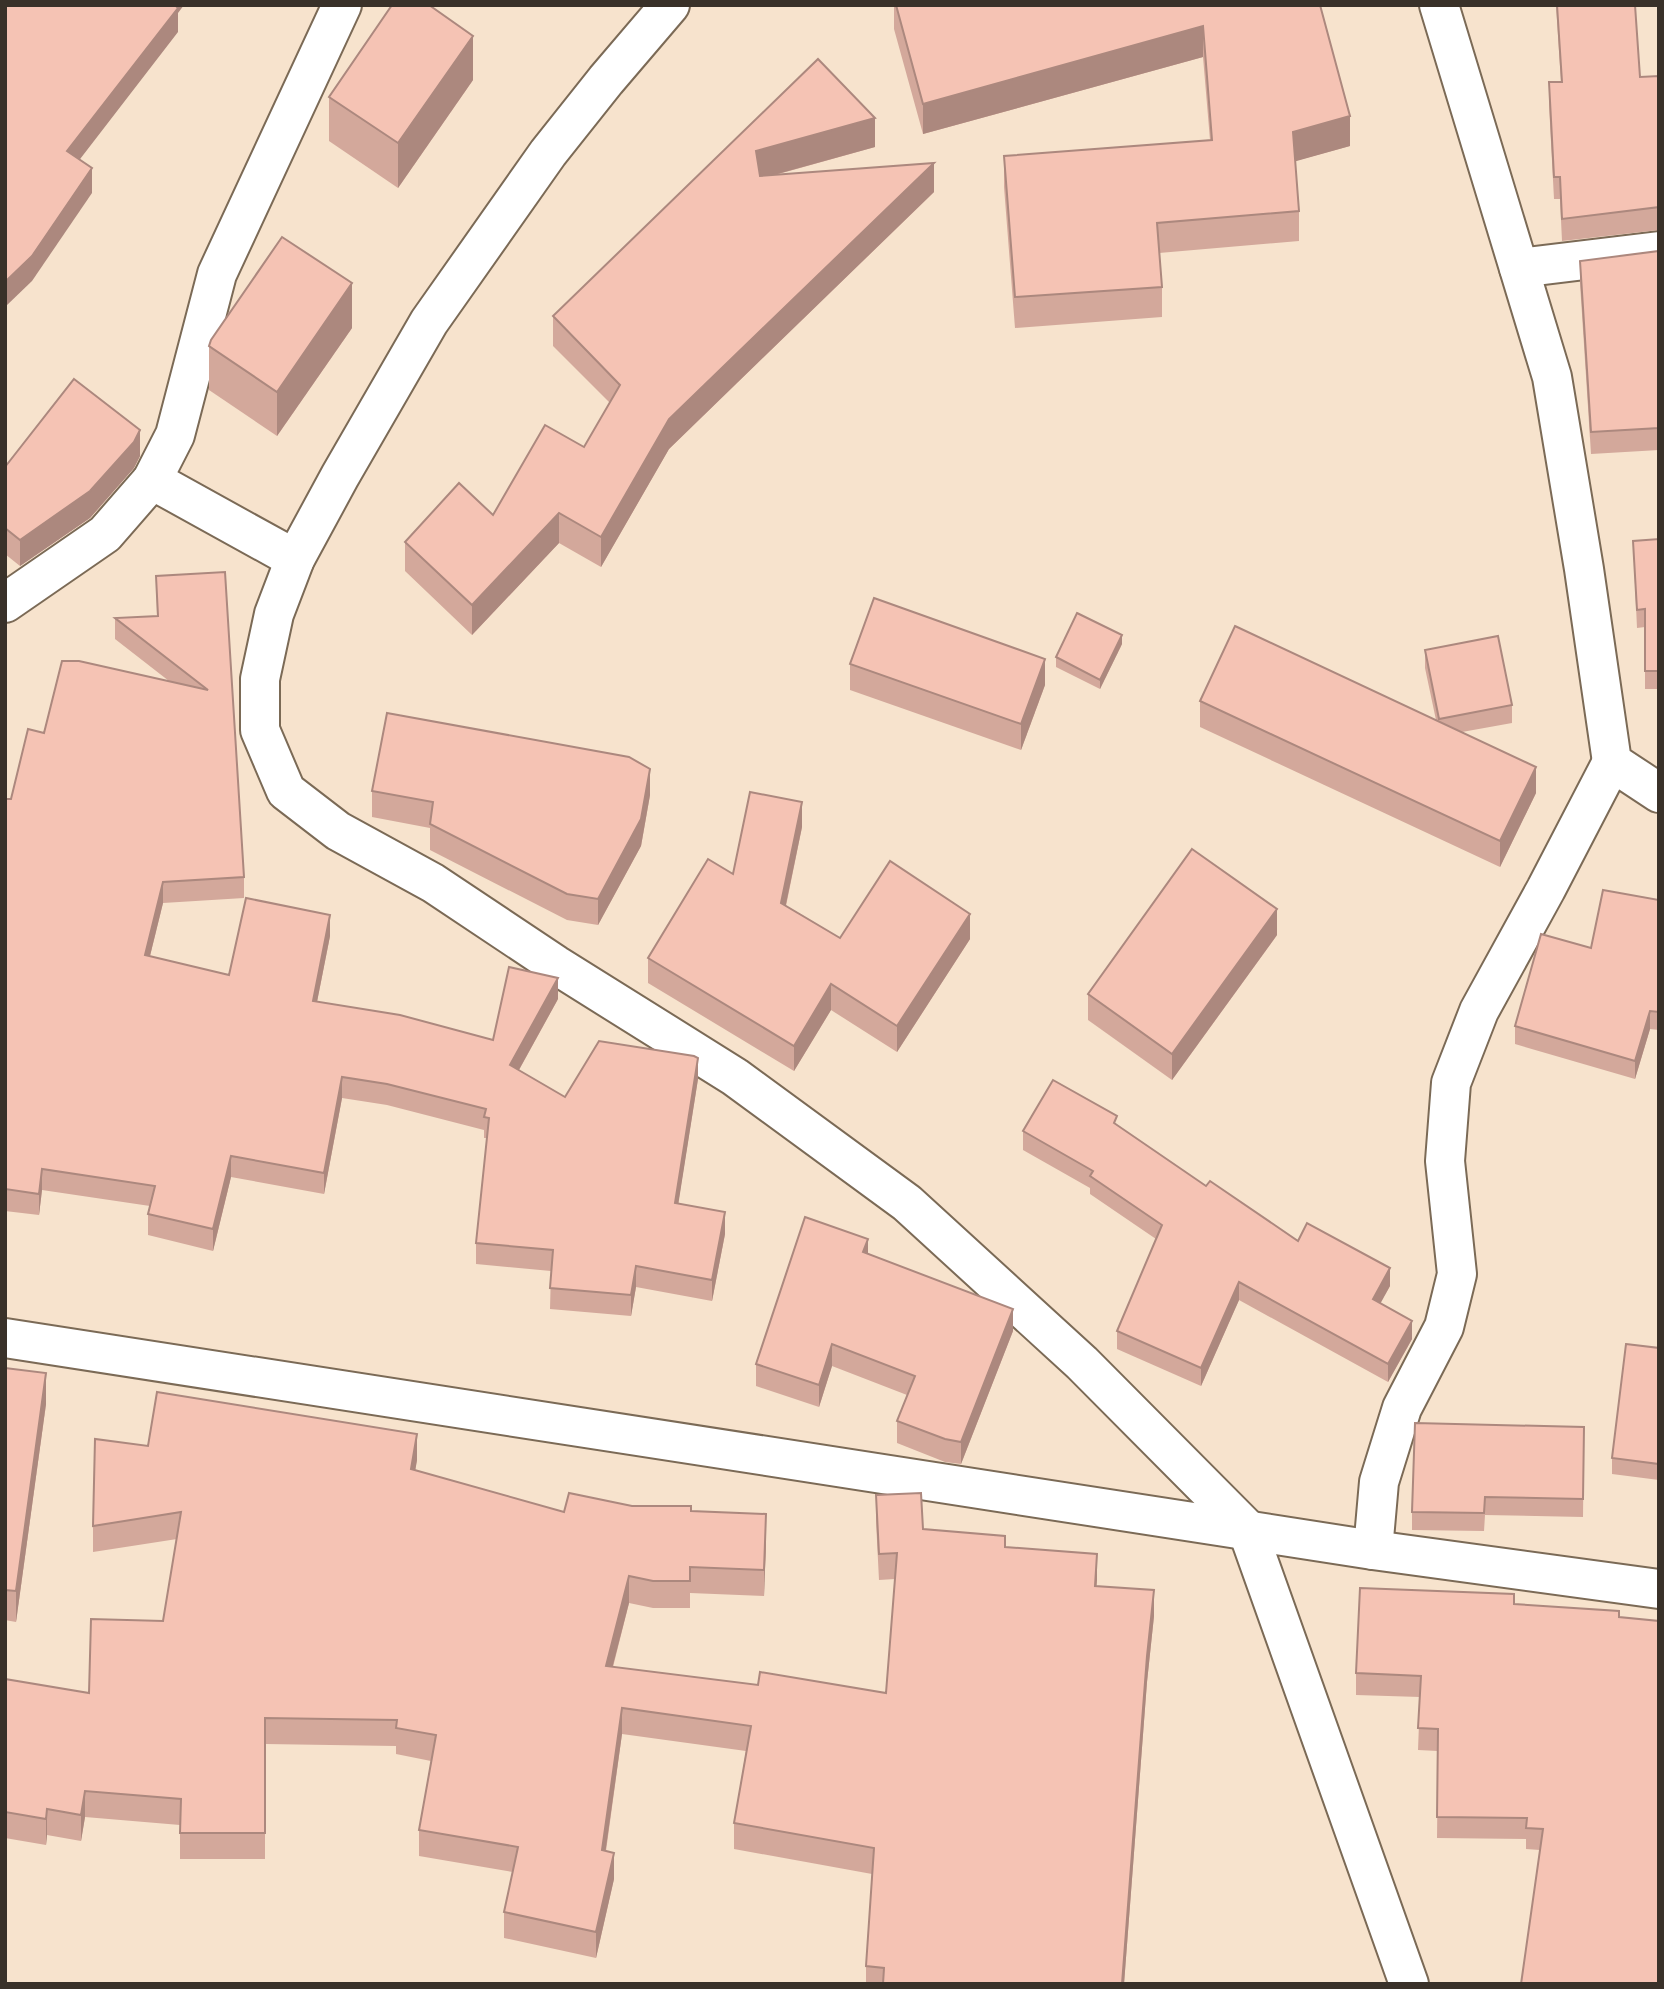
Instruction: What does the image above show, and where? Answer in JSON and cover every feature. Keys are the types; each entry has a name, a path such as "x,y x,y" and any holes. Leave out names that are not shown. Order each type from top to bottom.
{"street":[{"path":"5,603 104,534 152,480 175,435 217,274 342,5"},
{"path":"670,5 548,153 429,322 340,476 295,559 274,614 260,679 260,730 286,791 338,831 433,883 556,965 735,1077 907,1203 1082,1363 1247,1529 1409,1984"},
{"path":"1373,1550 1379,1482 1402,1408 1444,1327 1457,1274 1445,1161 1451,1083 1479,1011 1612,762 1552,377 1439,5"},
{"path":"1519,268 1659,251"},
{"path":"152,480 295,559"},
{"path":"1612,762 1659,793"},
{"path":"5,1338 1373,1550 1659,1589"}],"building":[{"path":"5,5 175,5 178,8 67,151 92,168 32,256 5,282"},
{"path":"392,5 429,5 473,36 398,143 329,97"},
{"path":"896,5 1320,5 1350,116 1293,132 1299,211 1157,223 1162,287 1015,297 1004,156 1212,140 1203,26 923,104"},
{"path":"1557,5 1635,5 1640,77 1659,76 1659,207 1562,219 1560,177 1554,177 1549,82 1562,82"},
{"path":"818,59 875,118 756,151 760,176 934,163 669,419 601,537 559,513 472,605 405,542 459,483 493,515 545,425 584,447 620,385 553,316"},
{"path":"282,237 352,283 277,392 209,346"},
{"path":"1659,251 1659,428 1591,432 1580,261"},
{"path":"74,379 140,430 134,442 90,491 20,540 5,528 5,467"},
{"path":"1659,539 1659,671 1645,671 1645,609 1637,610 1633,541"},
{"path":"225,572 244,877 163,882 145,955 229,975 246,898 330,915 313,1001 400,1015 493,1040 509,967 558,978 510,1065 565,1097 599,1041 698,1058 675,1203 725,1212 712,1280 636,1266 631,1295 550,1288 553,1250 476,1243 489,1118 484,1117 486,1109 387,1084 342,1077 324,1173 231,1156 213,1229 148,1214 155,1186 42,1169 39,1194 5,1189 5,799 11,799 28,729 44,733 62,661 79,661 208,690 115,618 158,616 156,576"},
{"path":"874,598 1045,659 1021,724 850,664"},
{"path":"1077,613 1122,635 1100,680 1056,657"},
{"path":"1235,626 1536,767 1500,841 1200,701"},
{"path":"1498,636 1512,705 1439,719 1425,650"},
{"path":"387,713 629,757 650,769 641,819 598,899 567,894 430,824 433,802 372,791"},
{"path":"750,792 802,802 781,903 840,938 890,861 970,914 897,1026 831,984 794,1046 648,958 708,859 733,874"},
{"path":"1192,849 1277,909 1172,1054 1088,994"},
{"path":"1603,890 1659,900 1659,1012 1650,1011 1635,1061 1515,1026 1541,934 1591,948"},
{"path":"1053,1080 1117,1116 1114,1123 1206,1186 1210,1181 1298,1241 1307,1223 1390,1268 1373,1299 1412,1321 1388,1364 1239,1282 1201,1368 1117,1331 1162,1225 1090,1176 1093,1171 1023,1131"},
{"path":"805,1217 868,1239 863,1252 1013,1309 961,1442 945,1439 897,1421 915,1376 832,1344 819,1385 756,1364"},
{"path":"1626,1344 1659,1348 1659,1464 1612,1458"},
{"path":"5,1368 46,1373 16,1591 5,1590"},
{"path":"157,1392 417,1434 411,1469 564,1512 569,1493 632,1506 691,1506 691,1511 766,1514 764,1570 690,1567 690,1581 653,1581 629,1576 606,1666 758,1685 760,1672 886,1693 897,1553 879,1554 876,1495 921,1493 923,1529 1005,1536 1005,1547 1097,1554 1095,1586 1154,1590 1122,1984 883,1984 884,1968 866,1966 874,1848 734,1823 751,1726 622,1708 602,1850 614,1853 596,1932 504,1912 518,1847 419,1830 436,1735 396,1728 397,1720 265,1718 265,1833 180,1833 181,1799 85,1791 81,1815 47,1809 46,1819 5,1812 5,1679 89,1693 91,1619 163,1621 181,1512 93,1526 95,1439 148,1446"},
{"path":"1415,1423 1584,1427 1583,1499 1485,1497 1484,1513 1412,1512"},
{"path":"1360,1588 1514,1594 1514,1604 1619,1611 1619,1617 1659,1621 1659,1984 1521,1984 1543,1829 1526,1828 1527,1818 1437,1817 1438,1729 1418,1728 1421,1676 1356,1673"}]}
